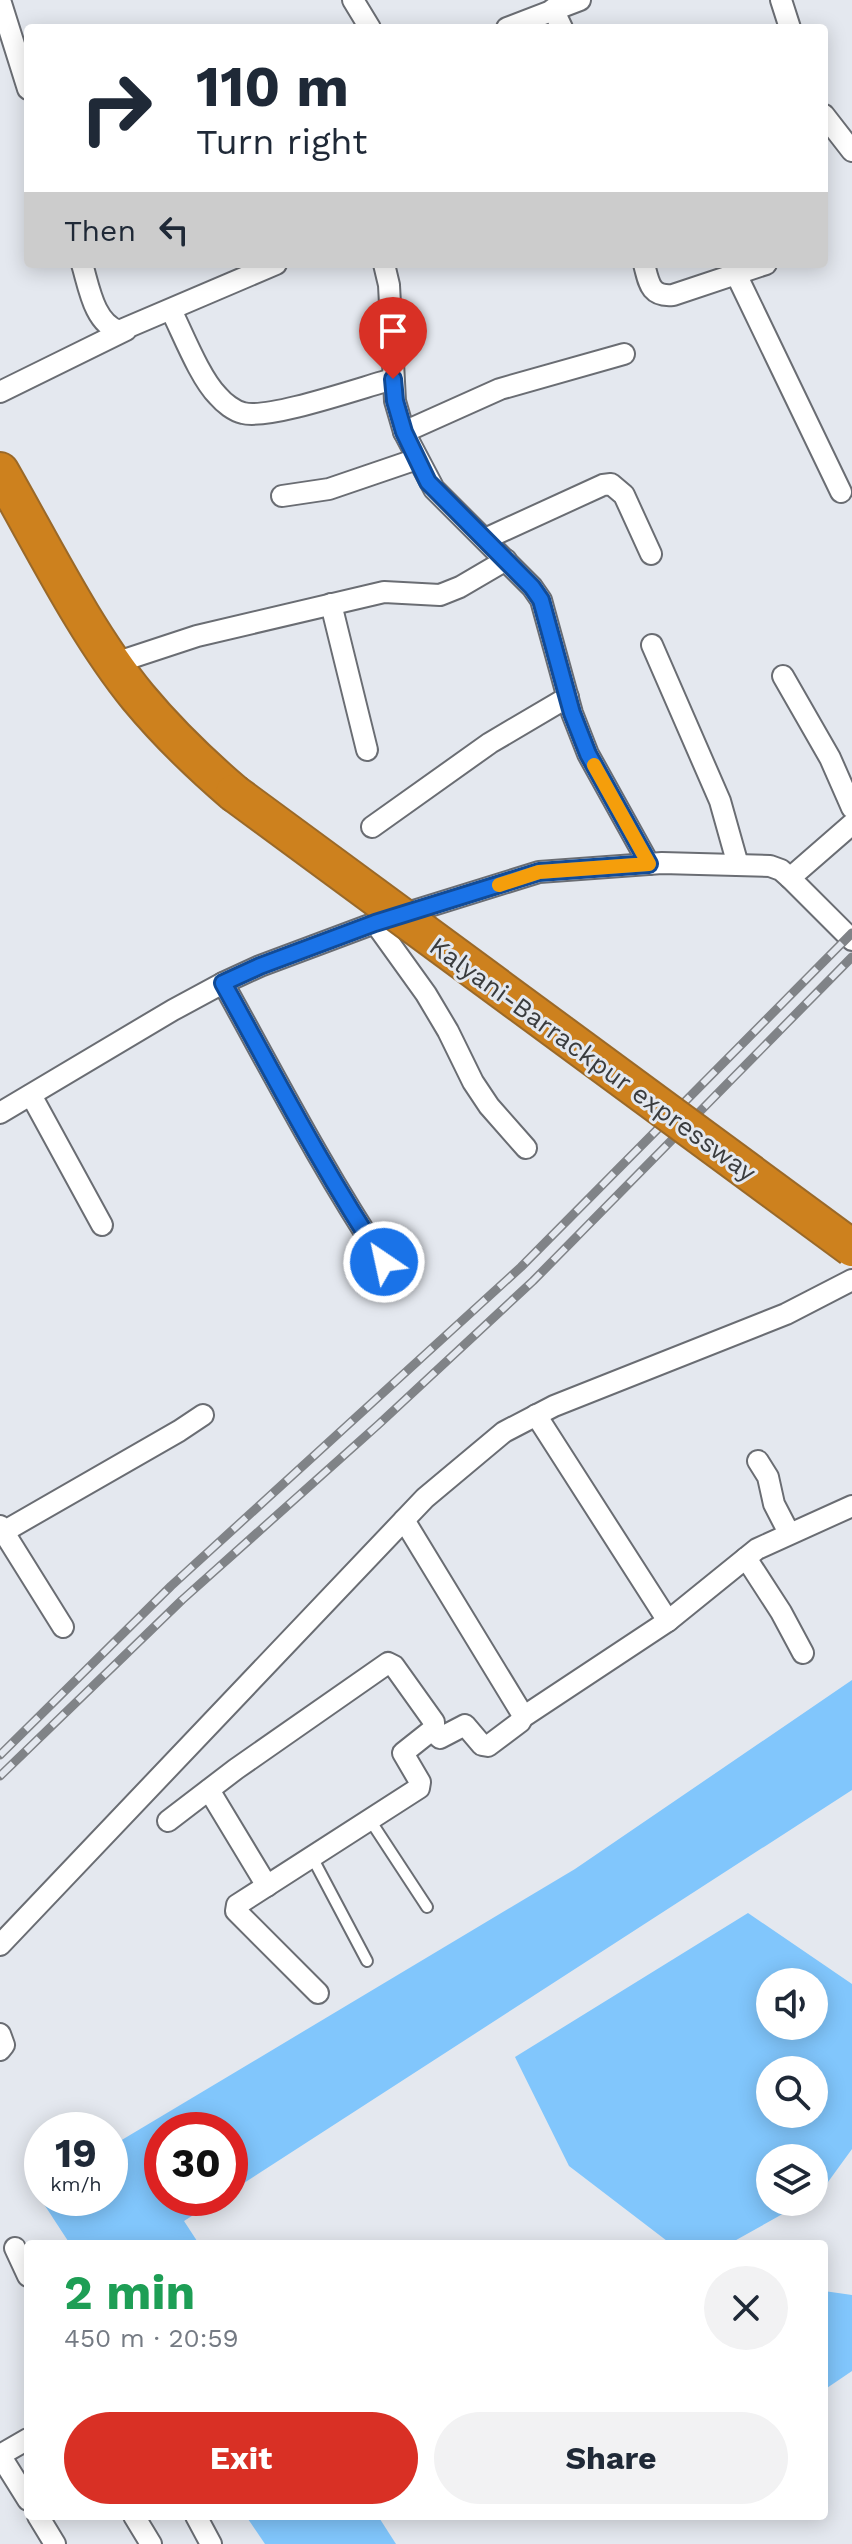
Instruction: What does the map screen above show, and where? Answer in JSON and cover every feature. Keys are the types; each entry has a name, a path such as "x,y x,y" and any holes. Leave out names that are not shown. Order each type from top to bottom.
{"highway":[{"name":"Kalyani-Barrackpur expressway","path":"0,471 95,634 137,695 188,753 234,793 397,915 852,1248"}],"street":[{"path":"0,0 24,76"},
{"path":"353,0 368,24"},
{"path":"527,24 558,18 580,0"},
{"path":"781,0 789,24"},
{"path":"828,120 852,151"},
{"path":"83,268 97,309 109,327 119,331 129,328"},
{"path":"0,392 129,328 267,268"},
{"path":"385,268 389,285 395,401 404,432 434,489 532,587 545,609 568,697 588,754 649,864"},
{"path":"645,268 649,283 659,295 664,296 754,268"},
{"path":"736,274 841,492"},
{"path":"171,310 216,395 243,413 271,413 393,379"},
{"path":"404,432 500,389 624,354"},
{"path":"282,496 329,489 417,459"},
{"path":"485,539 555,505 611,484 624,495 651,554"},
{"path":"115,663 197,636 384,592 440,595 506,560"},
{"path":"331,604 367,750"},
{"path":"652,645 720,801 738,865"},
{"path":"783,676 830,758 852,808"},
{"path":"372,827 490,743 568,697"},
{"path":"790,878 852,824"},
{"path":"0,1113 173,1010 260,966 375,923 539,872 649,864 770,866 790,878 852,940"},
{"path":"375,923 426,994 489,1106 526,1148"},
{"path":"223,983 314,1150 384,1262"},
{"path":"31,1095 102,1225"},
{"path":"0,1945 425,1498 504,1432 554,1406 786,1314 852,1280"},
{"path":"63,1627 2,1529 203,1415"},
{"path":"536,1415 668,1621"},
{"path":"758,1461 768,1477 774,1504 789,1533"},
{"path":"168,1821 388,1663 394,1666 434,1722 434,1731 439,1737 465,1725 482,1745 488,1746 520,1722 524,1715 668,1621 757,1549 789,1533 849,1513"},
{"path":"404,1520 524,1715"},
{"path":"746,1558 803,1653"},
{"path":"318,1993 236,1911 237,1905 419,1788 420,1782 403,1752 434,1731"},
{"path":"209,1790 267,1886"},
{"path":"0,2034 4,2045 0,2050"},
{"path":"15,2248 24,2267"},
{"path":"24,2441 0,2455 24,2494"},
{"path":"40,2520 54,2544"},
{"path":"136,2520 151,2544"},
{"path":"198,2520 211,2544"}],"lane":[{"path":"370,1820 427,1907"},
{"path":"312,1857 367,1961"}],"water":[{"path":"852,1680 852,1790 248,2180 248,2112 169,2112 575,1869"},
{"path":"748,1913 852,1984 852,2149 828,2182 828,2144 756,2144 756,2216 779,2216 736,2240 666,2240 569,2166 515,2057"},
{"path":"144,2127 144,2216 192,2216 184,2221 196,2240 67,2240 52,2216 128,2216 128,2136"},
{"path":"828,2292 852,2295 852,2371 828,2387"},
{"path":"249,2520 381,2520 396,2544 265,2544"}],"railway":[{"path":"0,1755 171,1586 521,1267 852,933"},
{"path":"0,1776 182,1600 533,1281 852,957"}],"slow traffic":[{"path":"499,885 539,872 649,864 594,765"}],"route":[{"path":"384,1262 314,1150 223,983 375,923 539,872 649,864 588,754 572,713 541,600 532,587 428,482 404,432 395,401 393,379"}]}
